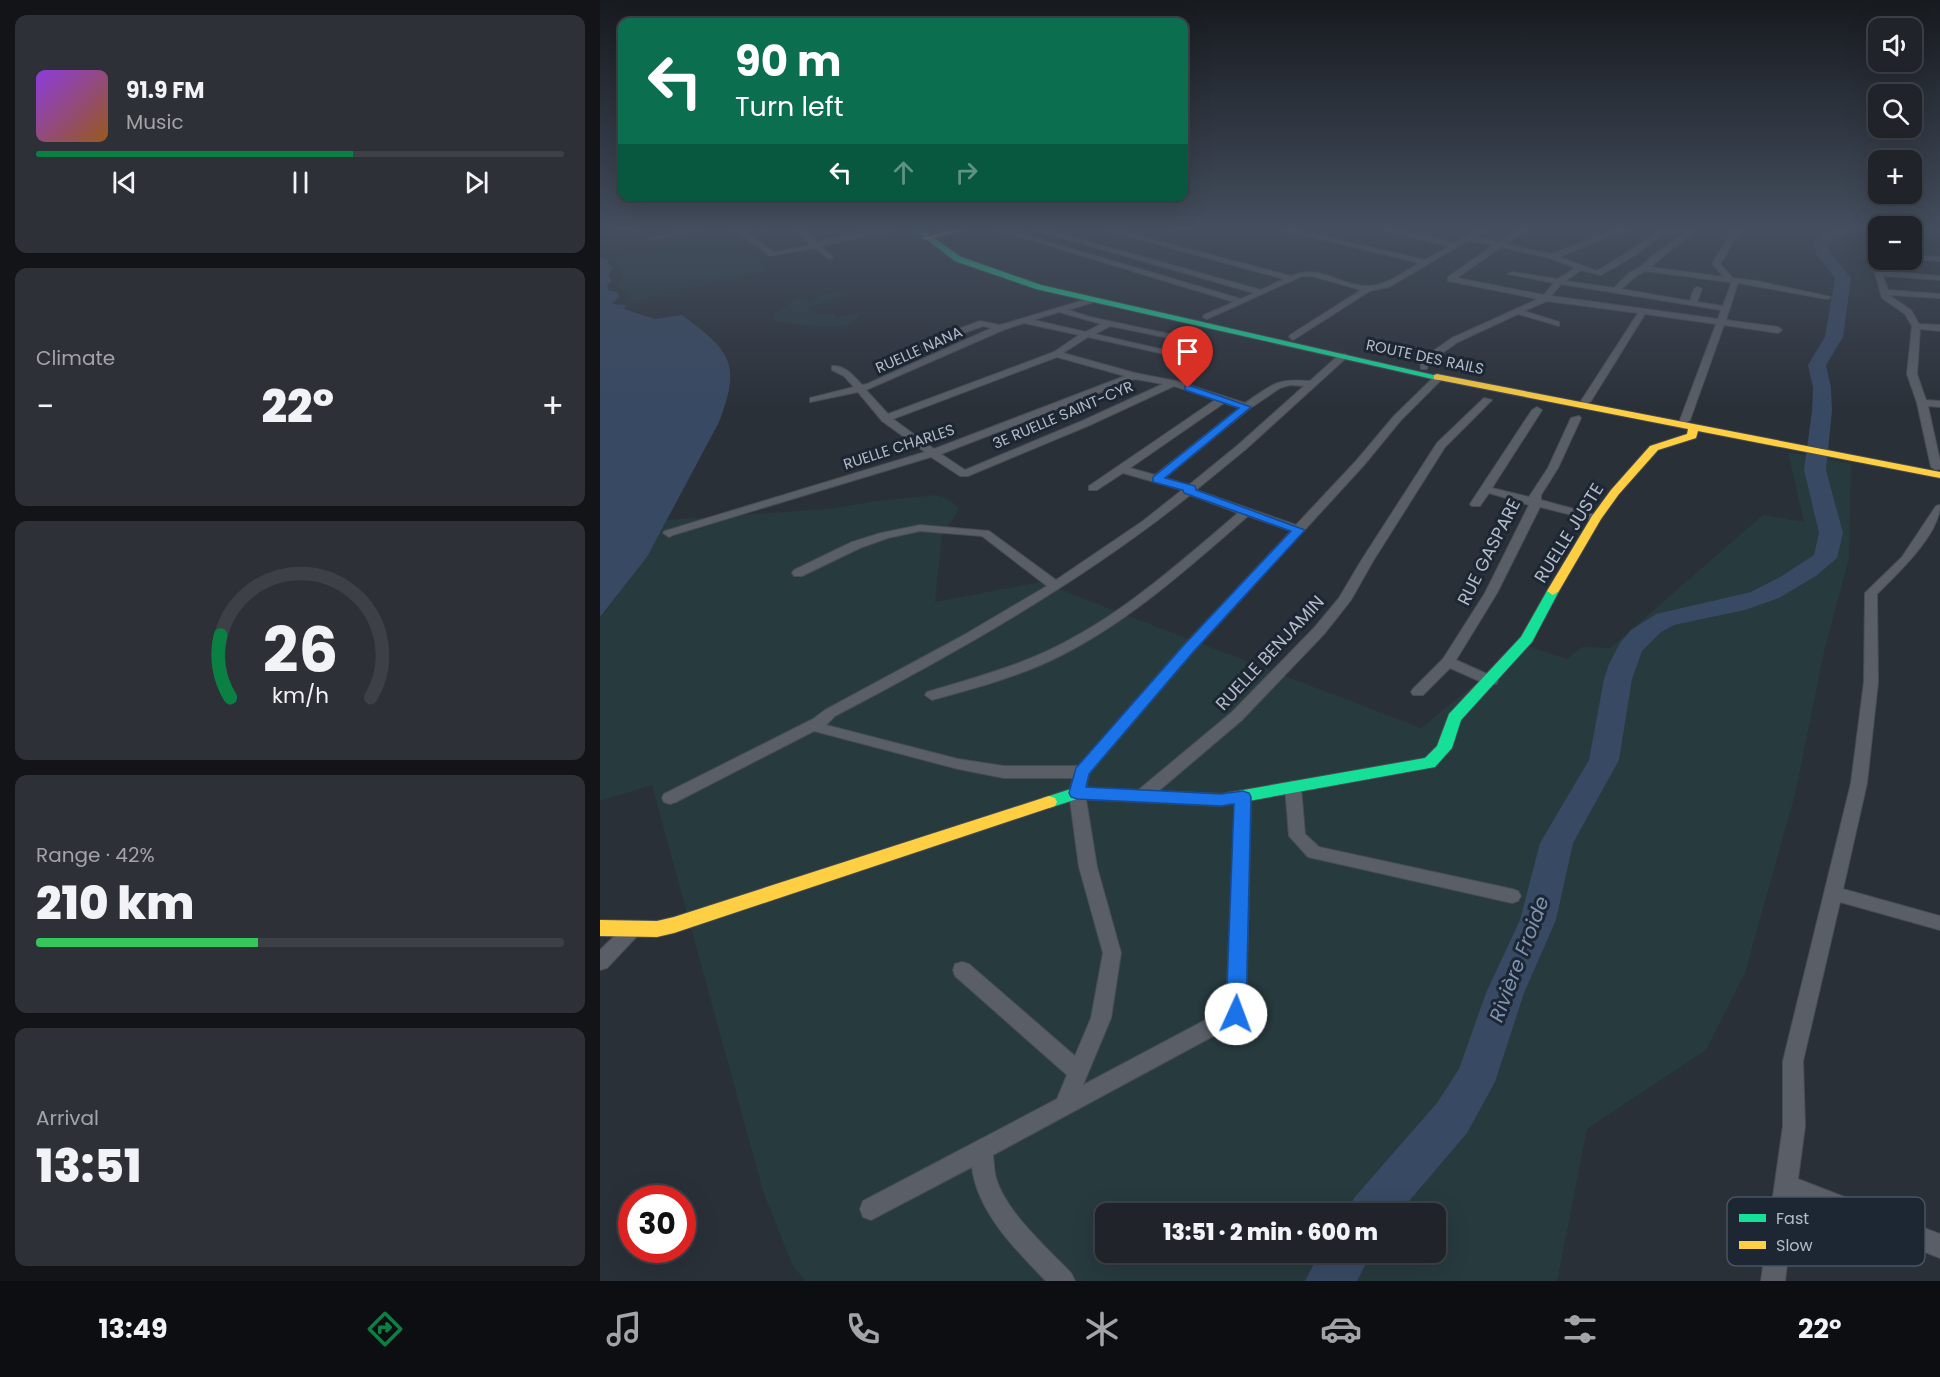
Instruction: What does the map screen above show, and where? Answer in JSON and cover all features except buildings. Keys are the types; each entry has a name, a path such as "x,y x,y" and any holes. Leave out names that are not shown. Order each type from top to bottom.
{"main road":[{"name":"ROUTE DES RAILS","path":"1046,289 1439,377 1939,470"},
{"name":"ROUTE DES RAILS","path":"1072,289 1207,317 1424,368 1689,423"},
{"name":"RUELLE JUSTE","path":"1077,793 1221,800 1430,763 1444,748 1454,718 1491,681 1527,639 1596,518 1615,492 1647,455 1659,445 1692,436 1689,423"},
{"path":"600,928 657,929 674,926 1077,793"}],"street":[{"path":"1199,289 1240,301"},
{"path":"1249,289 1261,292"},
{"path":"1207,317 1268,289"},
{"path":"1293,337 1367,289"},
{"path":"1500,289 1546,298 1778,330"},
{"path":"1424,368 1424,362 1455,340 1519,312 1546,298 1554,289"},
{"path":"1591,289 1727,309"},
{"path":"1614,292 1617,289"},
{"path":"1693,303 1698,289"},
{"path":"1689,423 1734,289"},
{"path":"1781,289 1827,297"},
{"path":"1884,289 1886,298 1908,312 1916,326 1912,374 1939,470"},
{"path":"1885,292 1940,296"},
{"name":"RUELLE NANA","path":"813,400 876,384 1000,328 1091,300"},
{"path":"1060,310 1109,323 1184,338"},
{"path":"1586,401 1644,310"},
{"path":"1519,312 1556,324"},
{"path":"1023,320 1178,354"},
{"path":"907,351 983,323 1000,328"},
{"path":"885,419 1057,354 1109,323"},
{"path":"1916,326 1940,327"},
{"path":"1057,354 1134,376 1173,384 1246,407"},
{"path":"670,798 818,723 830,713 921,666 1145,527 1343,356"},
{"path":"835,368 847,374 885,419 933,453"},
{"name":"RUELLE CHARLES","path":"669,533 933,453 1134,376"},
{"path":"1064,1106 1101,1018 1112,953 1089,867 1077,793 1082,772 1189,648 1360,463 1399,414 1439,377"},
{"path":"1157,479 1246,407 1284,383 1312,384"},
{"name":"3E RUELLE SAINT-CYR","path":"933,453 964,474 1173,384"},
{"path":"1093,488 1222,400"},
{"name":"RUELLE BENJAMIN","path":"1142,796 1238,716 1320,630 1345,600 1367,561 1441,445 1487,400"},
{"path":"1922,403 1940,404"},
{"path":"1476,504 1538,410"},
{"name":"RUE GASPARE","path":"1418,692 1448,662 1491,593 1536,501 1535,495 1553,468 1576,417"},
{"path":"1122,469 1190,490 1299,530"},
{"path":"1485,489 1596,518"},
{"path":"1786,1197 1794,1126 1793,1061 1859,783 1871,682 1871,594 1906,559 1940,508"},
{"path":"932,695 1019,667 1055,653 1077,641 1177,572 1247,511"},
{"path":"798,573 856,545 885,535 920,528 985,533 1054,585"},
{"path":"1448,662 1491,681"},
{"path":"818,723 819,728 958,764 1004,772 1082,772"},
{"path":"1293,788 1298,836 1314,852 1512,896"},
{"path":"871,1209 1236,1014 1243,797"},
{"path":"1833,893 1940,923"},
{"path":"600,962 633,929"},
{"path":"962,970 1078,1072"},
{"path":"982,1149 986,1181 1004,1212 1030,1247 1063,1281"},
{"path":"1788,1186 1816,1197"},
{"path":"1925,1240 1940,1246"},
{"path":"1773,1281 1775,1266"}],"green space":[{"path":"623,289 688,289 630,302 625,289"},
{"path":"841,293 841,296 808,309 817,314 835,315 835,318 860,313 850,324 835,327 812,326 775,320 775,315 794,300 802,298 810,302 818,295"},
{"path":"1788,452 1851,464 1849,558 1824,652 1795,794 1745,973 1706,1050 1587,1129 1557,1281 805,1281 792,1264 763,1191 652,785 600,801 600,617 647,557 667,520 828,509 937,495 952,502 959,509 942,536 935,602 1040,582 1421,728 1523,645 1567,659 1582,647 1610,648 1763,515 1804,522"}],"water":[{"path":"600,289 608,289 609,291 617,292 619,296 612,304 626,305 624,309 655,319 682,315 698,327 721,349 730,371 730,385 719,422 647,557 600,617"}],"waterway":[{"name":"Rivière Froide","path":"1378,1203 1452,1118 1474,1082 1505,993 1538,920 1550,862 1557,843 1604,760 1618,679 1630,649 1652,626 1678,615 1750,601 1770,593 1825,558 1831,533 1815,470 1822,411 1822,388 1817,365 1834,337 1842,289"},
{"name":"Rivière Froide","path":"1329,1281 1341,1263"}],"traffic: fast":[{"path":"1047,289 1437,377"},
{"path":"1049,802 1077,793 1221,800 1430,763 1444,748 1454,718 1527,639 1553,591"}],"traffic: slow":[{"path":"1437,377 1940,475"},
{"path":"1553,591 1596,518 1615,492 1654,448 1692,436 1693,427"},
{"path":"600,928 657,929 674,925 1049,802"}],"route":[{"path":"1188,388 1246,407 1157,479 1191,489 1188,491 1299,530 1189,648 1082,772 1077,793 1221,800 1243,797 1236,1014"}]}
